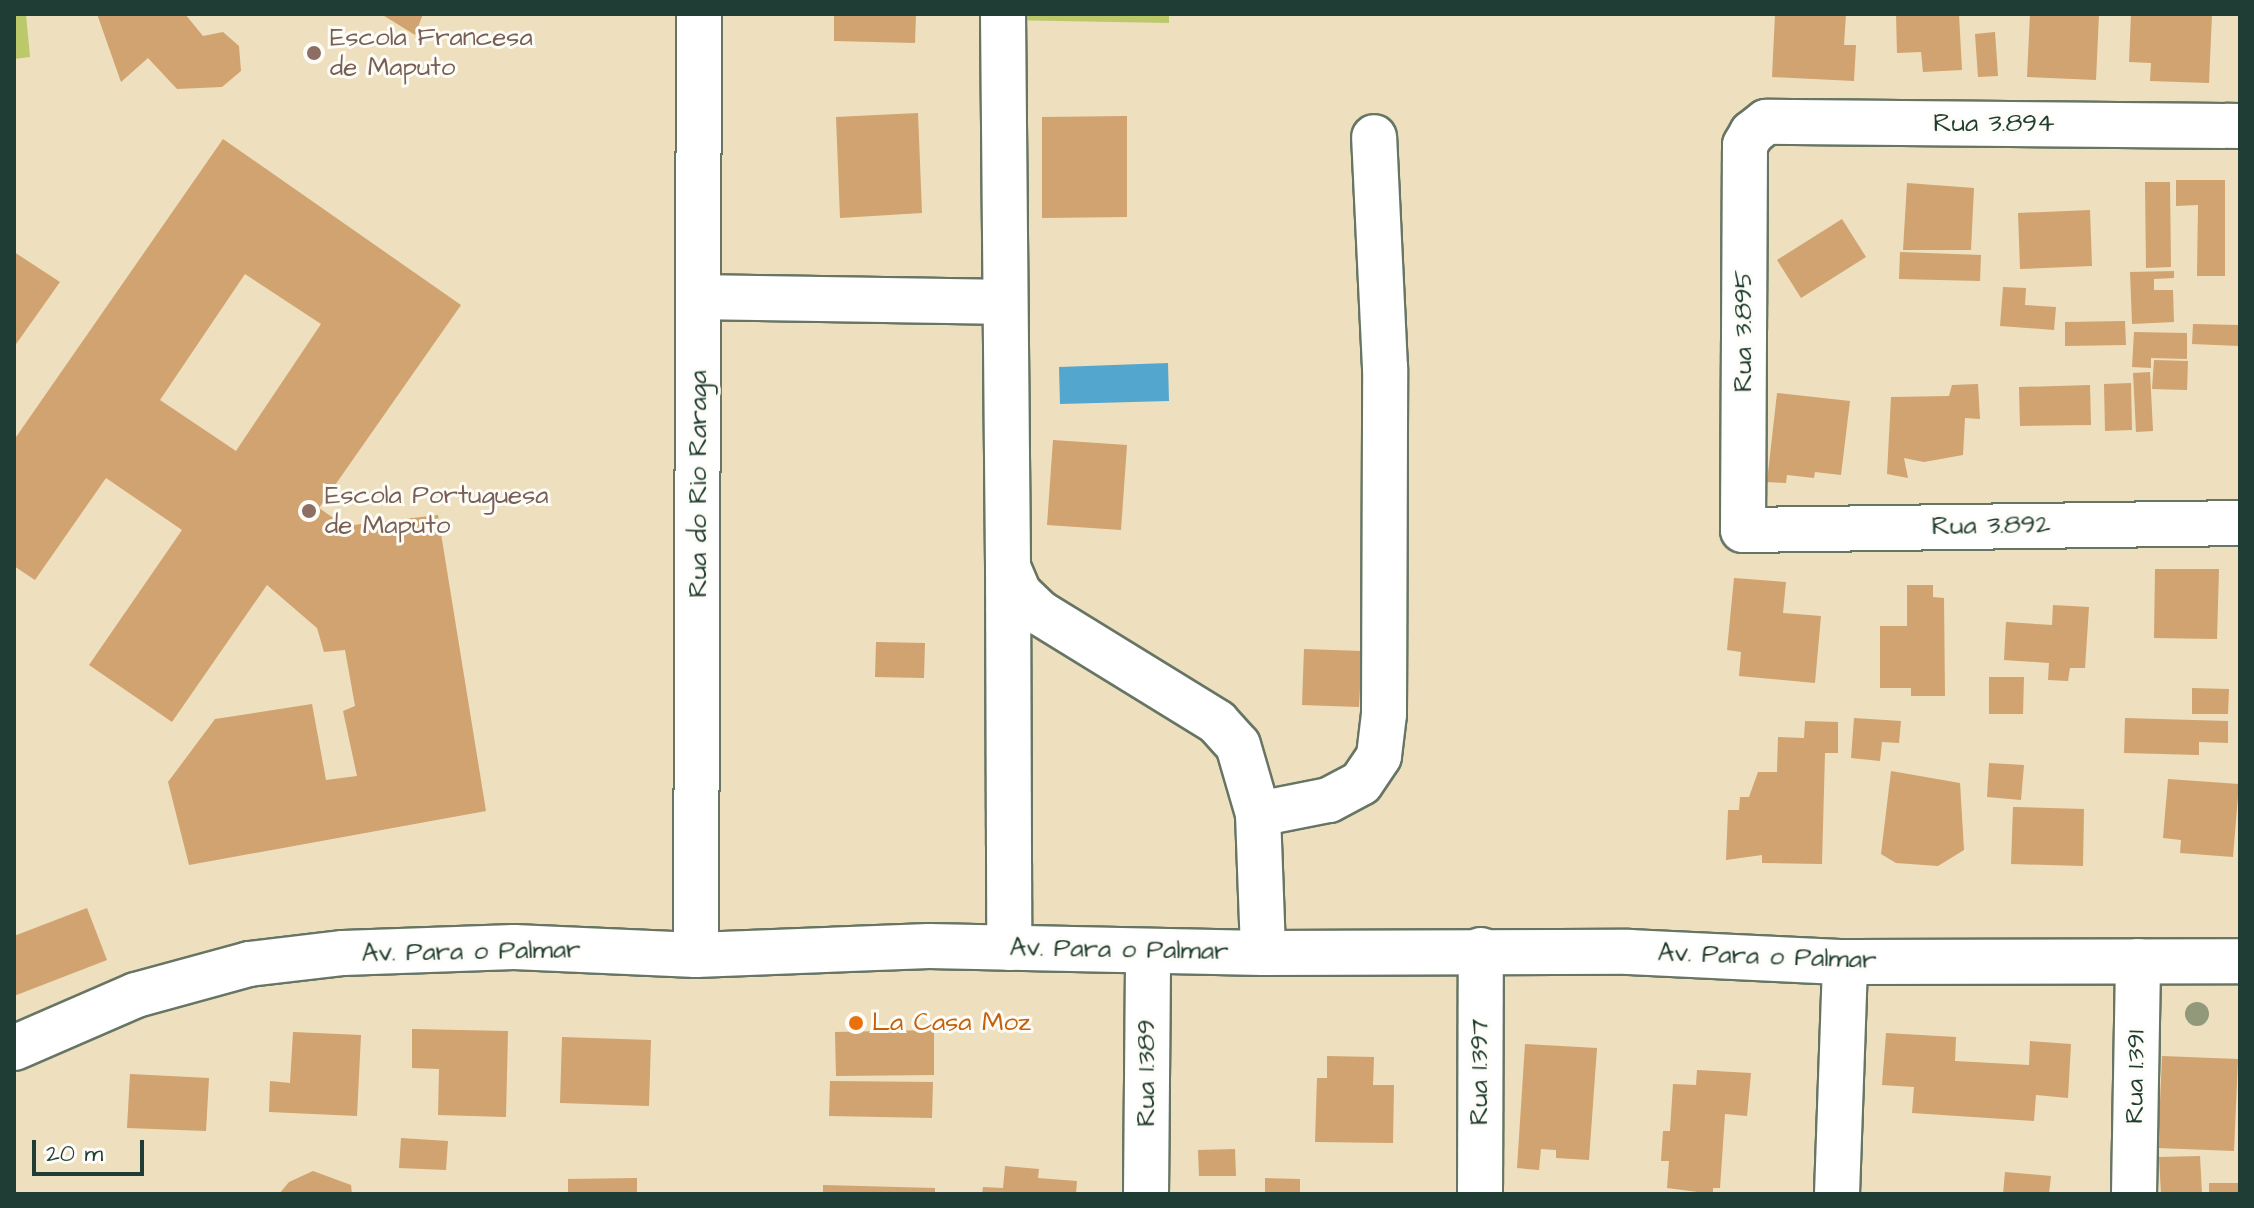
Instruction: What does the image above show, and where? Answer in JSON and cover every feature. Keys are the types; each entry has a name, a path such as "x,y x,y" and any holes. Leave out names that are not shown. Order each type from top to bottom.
{"street":[{"name":"Rua do Rio Raraga","path":"696,955 699,14"},
{"path":"1003,14 1009,948"},
{"name":"Rua 3.894","path":"1752,133 1766,122 2240,126"},
{"name":"Rua 3.895","path":"1743,530 1745,145 1752,133"},
{"path":"1258,814 1329,800 1361,783 1379,756 1384,714 1385,368 1374,137"},
{"path":"700,297 1005,302"},
{"name":"Rua 3.892","path":"1743,530 2240,523"},
{"path":"1008,567 1019,593 1040,613 1217,722 1238,745 1258,814 1263,953"},
{"name":"Av. Para o Palmar","path":"14,1048 136,995 249,964 343,953 514,947 696,955 1009,948 1263,953 1481,950 1845,962 2240,961"},
{"name":"Rua 1.397","path":"1480,1194 1481,950"},
{"name":"Rua 1.389","path":"1146,1194 1148,951"},
{"name":"Rua 1.391","path":"2134,1194 2138,961"},
{"path":"1837,1194 1845,962"}],"green space":[{"path":"14,14 26,14 30,57 14,59"},
{"path":"1009,14 1169,14 1169,23 1009,20"}],"water":[{"path":"1168,363 1169,401 1060,404 1059,367"}],"building":[{"path":"97,14 185,14 203,36 223,32 239,46 241,71 222,87 177,89 148,58 121,82"},
{"path":"381,14 423,14 415,35"},
{"path":"834,14 916,14 915,43 834,41"},
{"path":"1775,14 1846,14 1844,45 1856,45 1854,81 1772,77"},
{"path":"1896,14 1959,14 1962,70 1923,72 1921,52 1897,53"},
{"path":"2030,14 2099,14 2096,80 2027,77"},
{"path":"2131,14 2212,14 2209,83 2150,81 2151,63 2129,62"},
{"path":"1995,32 1998,76 1978,77 1975,34"},
{"path":"918,113 922,213 840,218 836,117"},
{"path":"1127,116 1127,217 1042,218 1042,117"},
{"path":"223,139 461,305 319,508 345,526 438,515 486,811 189,865 168,782 215,719 312,704 326,780 357,776 343,711 355,706 345,650 324,652 317,628 267,585 172,722 89,665 182,530 106,478 35,580 14,566 14,440","holes":["245,274 321,324 236,451 160,400"]},
{"path":"2176,180 2225,180 2225,276 2197,276 2198,205 2176,206"},
{"path":"2145,182 2170,182 2171,267 2146,268"},
{"path":"1907,183 1974,188 1971,250 1903,250"},
{"path":"2090,210 2092,266 2020,269 2018,213"},
{"path":"1842,219 1866,257 1801,298 1777,260"},
{"path":"14,252 60,282 14,347"},
{"path":"1900,252 1981,255 1980,281 1899,279"},
{"path":"2174,271 2174,278 2154,279 2154,290 2173,290 2174,322 2132,324 2130,272"},
{"path":"2003,287 2026,288 2025,305 2056,307 2054,330 2000,326"},
{"path":"2125,321 2126,345 2065,346 2065,322"},
{"path":"2193,324 2240,325 2240,346 2192,344"},
{"path":"2134,332 2187,333 2187,359 2151,358 2151,368 2132,367"},
{"path":"2154,360 2188,361 2187,390 2152,389"},
{"path":"2150,372 2153,431 2136,432 2133,373"},
{"path":"2131,383 2132,430 2105,431 2104,384"},
{"path":"1978,384 1980,419 1965,418 1963,455 1924,462 1904,458 1908,478 1887,474 1891,397 1949,396 1952,385"},
{"path":"2090,385 2091,425 2020,426 2019,387"},
{"path":"1777,393 1850,401 1841,475 1815,472 1814,478 1787,475 1786,483 1767,482"},
{"path":"1053,440 1127,445 1121,530 1047,525"},
{"path":"2155,569 2219,569 2217,639 2154,638"},
{"path":"1734,578 1786,582 1783,613 1821,616 1815,683 1739,676 1741,652 1727,650"},
{"path":"1907,585 1933,585 1933,597 1944,598 1945,696 1911,696 1911,688 1880,688 1880,626 1907,626"},
{"path":"2053,605 2089,607 2085,668 2070,668 2068,681 2048,680 2049,663 2004,660 2006,622 2052,625"},
{"path":"876,642 925,643 924,678 875,677"},
{"path":"1304,649 1362,651 1359,707 1302,705"},
{"path":"1989,677 2024,677 2023,714 1989,714"},
{"path":"2192,688 2229,689 2228,714 2192,714"},
{"path":"1854,718 1901,721 1899,743 1882,742 1880,761 1851,758"},
{"path":"2125,718 2228,721 2228,743 2199,742 2199,755 2124,753"},
{"path":"1805,721 1838,722 1838,753 1825,753 1822,864 1762,863 1762,855 1726,860 1728,810 1739,810 1740,797 1749,797 1758,772 1777,772 1778,737 1804,738"},
{"path":"1989,763 2024,765 2021,800 1987,797"},
{"path":"1891,771 1960,783 1964,850 1938,866 1896,863 1881,854"},
{"path":"2168,779 2239,784 2233,857 2180,853 2181,840 2163,838"},
{"path":"2013,807 2084,809 2083,866 2011,864"},
{"path":"87,908 107,960 14,996 14,936"},
{"path":"412,1029 508,1031 506,1117 438,1115 439,1069 412,1068"},
{"path":"934,1030 934,1075 836,1076 835,1032"},
{"path":"293,1032 361,1035 357,1116 269,1112 270,1081 290,1083"},
{"path":"1886,1033 1956,1037 1955,1061 2029,1065 2030,1041 2071,1044 2068,1098 2036,1095 2034,1121 1912,1113 1914,1087 1882,1085"},
{"path":"562,1037 651,1040 649,1106 560,1103"},
{"path":"1525,1044 1597,1048 1589,1160 1556,1158 1556,1150 1541,1149 1539,1170 1517,1168"},
{"path":"1327,1056 1374,1057 1373,1085 1394,1085 1393,1143 1315,1142 1317,1078 1327,1078"},
{"path":"2162,1056 2238,1059 2234,1151 2158,1148"},
{"path":"1697,1070 1751,1073 1747,1116 1725,1114 1720,1188 1713,1188 1713,1194 1667,1188 1669,1161 1661,1161 1663,1131 1670,1131 1673,1084 1696,1085"},
{"path":"130,1074 209,1078 206,1131 127,1128"},
{"path":"830,1081 933,1082 932,1118 829,1116"},
{"path":"401,1138 448,1141 446,1170 399,1168"},
{"path":"1235,1149 1236,1176 1199,1176 1198,1150"},
{"path":"2200,1156 2202,1194 2161,1194 2159,1157"},
{"path":"1005,1166 1039,1169 1038,1178 1077,1181 1076,1194 982,1194 983,1187 1003,1188"},
{"path":"313,1171 351,1185 352,1194 279,1194 289,1182"},
{"path":"2005,1172 2051,1176 2049,1194 2003,1194"},
{"path":"637,1178 637,1194 568,1194 568,1179"},
{"path":"1265,1178 1300,1179 1300,1194 1265,1194"},
{"path":"2209,1183 2240,1183 2240,1194 2209,1194"},
{"path":"823,1185 935,1188 935,1194 823,1194"}],"place":[{"name":"Escola Francesa de Maputo","path":"314,53"},
{"name":"Escola Portuguesa de Maputo","path":"309,511"},
{"name":"La Casa Moz","path":"856,1023"}]}
